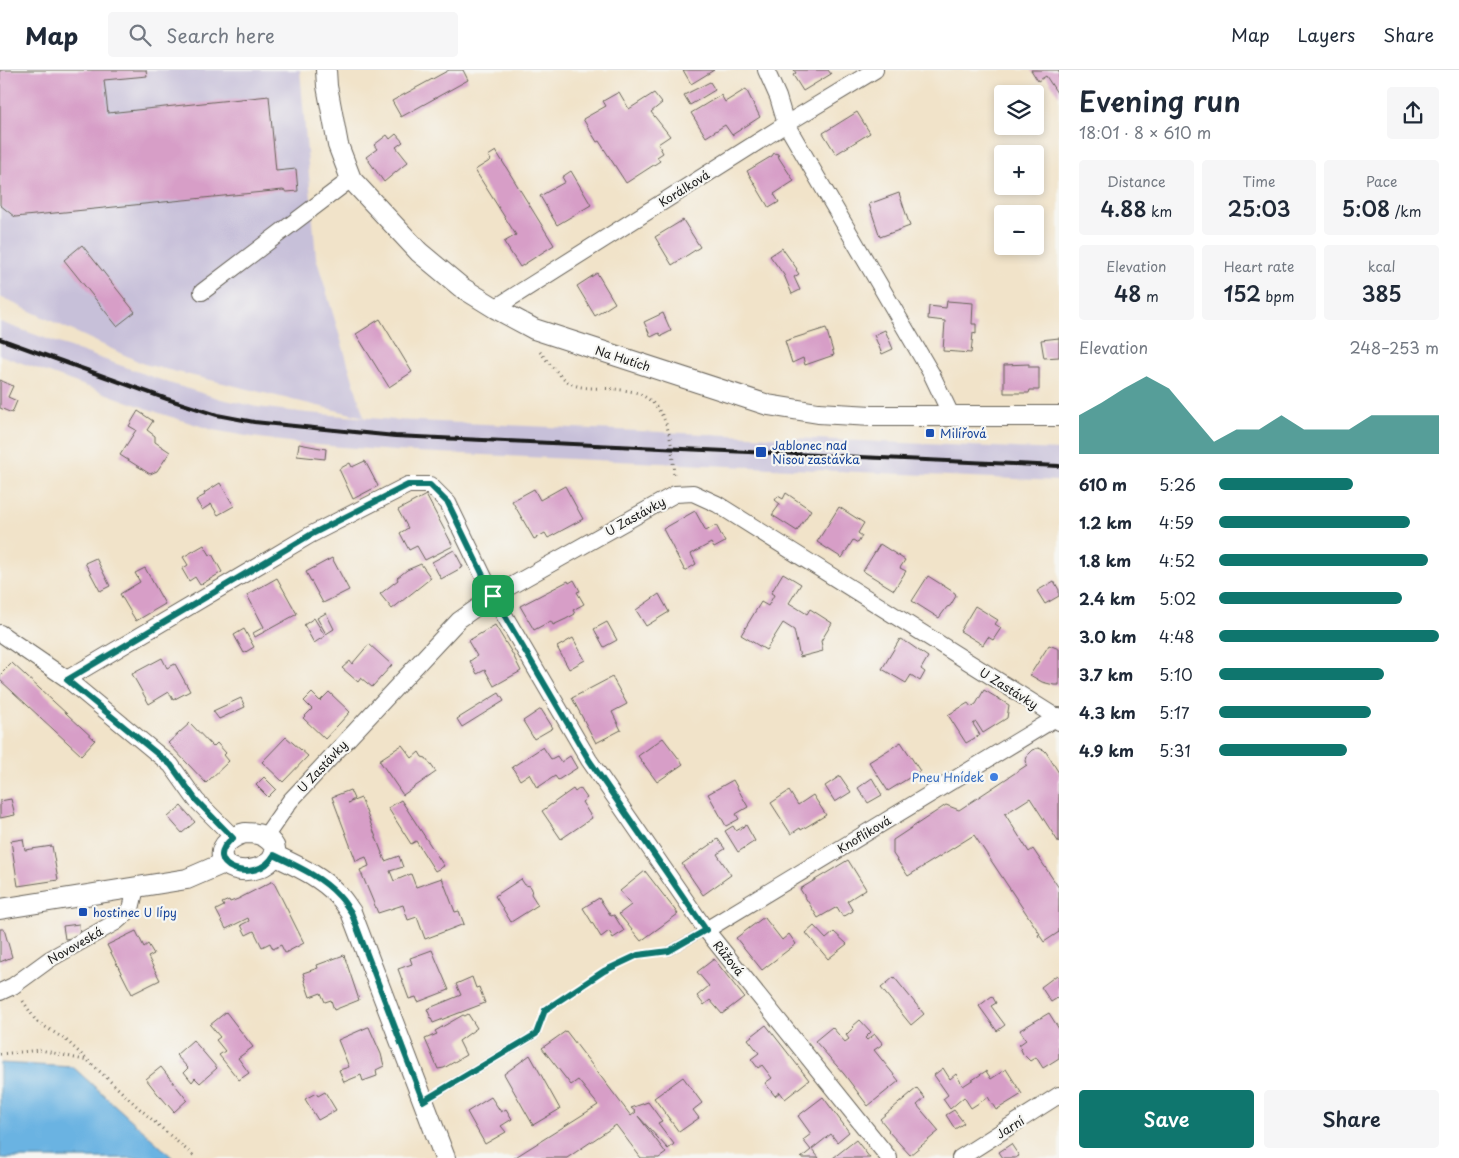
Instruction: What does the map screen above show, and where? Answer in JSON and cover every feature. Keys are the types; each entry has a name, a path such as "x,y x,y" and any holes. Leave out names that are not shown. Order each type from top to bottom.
{"street":[{"name":"Na Hutích","path":"326,70 327,86 338,145 351,179 419,252 462,287 495,308 534,329 768,405 818,413 872,416 1059,416"},
{"path":"766,70 778,97 786,124 931,373 952,417"},
{"name":"Korálková","path":"495,308 786,124 876,70"},
{"path":"202,292 351,179"},
{"name":"Růžová","path":"67,680 310,535 408,485 430,485 448,503 493,596 589,760 706,930 889,1158"},
{"name":"U Zastávky","path":"264,837 290,800 459,620 493,596 675,494 693,493 717,504 1058,718"},
{"path":"0,633 67,680 171,765 196,800 233,838"},
{"name":"Knoflíková","path":"706,930 1058,718"},
{"path":"252,833 264,837 272,843 275,849 272,860 264,866 251,871 237,870 224,863 222,850 228,841 239,834 252,833"},
{"path":"274,855 324,882 339,896 351,912 445,1158"},
{"path":"0,909 186,879 224,863"},
{"name":"Novoveská","path":"6,989 50,959 116,922 131,909 136,888"},
{"name":"Jarní","path":"960,1158 1059,1095"}],"lane":[{"name":"Knoflíková","path":"669,951 706,930"},
{"path":"423,1101 536,1034"}],"path":[{"path":"535,347 558,373 576,386 637,393 656,406 667,425 672,448 675,494"},
{"path":"536,1034 545,1010 604,971 638,955 669,951"},
{"path":"6,989 36,1020 66,1040 196,1158"},
{"path":"0,1054 41,1050 89,1062"}],"shaded area":[{"path":"0,70 300,70 316,257 364,417 144,364 0,297"},
{"path":"0,322 172,384 221,399 257,407 395,420 1059,450 1059,481 394,451 304,444 252,437 213,430 162,414 0,355"}],"water":[{"path":"0,1063 73,1067 173,1158 0,1158"}],"building":[{"path":"0,70 146,70 147,76 104,80 108,113 269,96 276,171 296,169 298,191 287,192 283,190 15,217 0,205"},
{"path":"449,70 463,70 468,80 401,117 392,101"},
{"path":"683,70 714,70 691,84"},
{"path":"794,70 828,70 831,74 803,91 793,75 796,73"},
{"path":"1031,70 1059,70 1059,96 1046,76 1038,81"},
{"path":"710,82 715,90 690,105 684,95"},
{"path":"746,89 760,117 732,135 725,125 706,137 691,113 721,95 725,102"},
{"path":"619,92 629,109 654,93 662,103 651,112 670,136 658,144 663,153 657,157 660,161 626,183 583,119 606,106 603,101"},
{"path":"857,112 870,133 836,154 823,133"},
{"path":"396,134 403,142 396,147 408,162 384,182 366,157 377,149 374,145 387,135 390,139"},
{"path":"496,151 554,245 520,267 504,242 516,235 475,170 491,160 488,156"},
{"path":"774,153 778,154 794,181 774,194 779,202 769,208 747,171"},
{"path":"571,171 591,205 557,225 540,196 565,182 562,177"},
{"path":"899,193 910,226 880,237 869,204"},
{"path":"683,220 700,247 672,265 655,237"},
{"path":"82,245 135,312 117,326 64,260"},
{"path":"782,248 799,274 794,277 800,290 792,294 784,275 770,256"},
{"path":"597,273 615,303 595,316 577,286"},
{"path":"947,301 973,303 972,324 976,324 976,334 973,333 971,353 943,351 945,321 928,319 929,306 946,308"},
{"path":"663,313 671,331 661,336 659,333 651,337 644,322"},
{"path":"380,319 412,372 389,387 356,334"},
{"path":"826,328 834,355 805,365 803,358 792,363 785,341"},
{"path":"885,330 893,349 882,354 874,335"},
{"path":"1059,338 1059,357 1044,358 1041,340"},
{"path":"1029,364 1029,367 1039,367 1039,390 1030,390 1029,393 1004,393 1004,365"},
{"path":"0,380 13,386 8,397 17,401 12,413 0,408"},
{"path":"138,411 153,421 147,430 155,436 155,442 170,452 157,471 150,474 120,455 136,430 129,426"},
{"path":"299,444 326,449 325,459 297,456"},
{"path":"365,461 378,486 353,499 339,469 350,463 352,467"},
{"path":"220,483 234,506 218,515 211,504 202,510 196,500"},
{"path":"565,486 583,519 548,538 545,533 534,539 512,501 534,489 540,500"},
{"path":"786,493 811,510 797,531 772,515 780,504 775,500 778,496 783,499"},
{"path":"426,495 453,546 425,560 417,546 409,550 400,533 408,528 398,510"},
{"path":"839,507 864,523 858,533 862,536 858,543 853,540 842,558 817,542"},
{"path":"695,511 706,531 716,525 725,542 714,548 711,543 691,554 696,564 685,571 663,529"},
{"path":"880,544 905,560 900,568 906,571 894,590 863,571"},
{"path":"204,545 210,555 212,554 222,572 200,585 195,577 189,581 182,569 188,565 183,557"},
{"path":"454,550 463,567 441,579 432,562"},
{"path":"96,558 110,586 100,591 85,563"},
{"path":"332,558 349,590 323,603 306,572"},
{"path":"421,564 431,578 392,609 380,594 407,570"},
{"path":"145,568 165,604 136,621 120,594 140,582 135,573"},
{"path":"783,573 801,584 789,603 807,614 810,609 832,623 821,641 823,651 800,657 794,630 783,623 766,650 741,635 761,602 768,606 774,595 771,593"},
{"path":"928,576 955,593 956,596 939,618 912,601"},
{"path":"277,578 297,614 255,637 253,633 264,627 247,595"},
{"path":"574,580 580,591 577,592 584,604 573,610 575,614 566,619 553,625 551,621 534,630 520,606 568,581 569,583"},
{"path":"1054,581 1059,590 1059,596 1045,604 1037,591"},
{"path":"659,594 669,612 646,626 636,610"},
{"path":"975,606 998,620 995,624 1001,628 993,640 988,637 983,645 960,631"},
{"path":"326,613 334,629 326,634 317,618"},
{"path":"314,618 325,636 314,643 304,625"},
{"path":"607,622 617,640 604,647 594,629"},
{"path":"495,625 521,671 494,686 485,670 477,674 470,661 477,656 468,641"},
{"path":"244,629 254,647 244,653 234,635"},
{"path":"573,638 585,660 569,669 557,647"},
{"path":"900,639 928,657 921,669 925,672 920,681 911,675 906,683 882,669"},
{"path":"369,644 392,665 372,687 361,678 358,682 342,668 350,661 352,664"},
{"path":"1049,645 1059,649 1059,685 1042,682 1030,675"},
{"path":"162,658 167,668 175,664 190,691 173,700 169,692 149,704 132,674"},
{"path":"12,663 95,740 81,755 0,680 0,675"},
{"path":"612,677 627,704 612,712 621,730 596,743 572,698"},
{"path":"984,690 1009,705 1007,718 983,733 976,722 973,724 980,735 966,743 948,715 968,703 971,707 976,704"},
{"path":"329,692 350,712 325,739 303,718 312,709 304,701 312,693 320,701"},
{"path":"499,693 504,701 462,727 457,719"},
{"path":"241,698 245,707 219,719 213,711"},
{"path":"541,709 553,728 534,739 523,721"},
{"path":"190,723 213,747 217,743 226,753 224,755 229,761 206,783 168,743"},
{"path":"286,737 308,756 283,782 262,762"},
{"path":"663,738 683,764 657,782 638,756"},
{"path":"901,742 920,771 888,791 869,762"},
{"path":"402,745 412,758 419,752 436,772 403,795 379,760"},
{"path":"543,747 551,759 557,756 561,762 570,756 577,768 558,780 555,776 537,788 529,774 520,780 512,767"},
{"path":"1038,748 1046,752 1059,773 1059,843 1030,798 1005,814 1029,852 1033,849 1059,888 1059,932 1044,942 974,835 908,876 893,854 893,840 946,805 959,810 1027,765 1028,754"},
{"path":"840,776 851,792 835,802 825,786"},
{"path":"264,777 276,789 268,797 256,785"},
{"path":"872,778 882,795 868,803 858,788"},
{"path":"733,780 748,807 736,814 739,819 726,826 708,794"},
{"path":"580,788 587,798 582,802 592,818 561,839 542,811 573,789 575,792"},
{"path":"350,790 354,799 348,803 361,798 385,861 399,856 403,867 390,871 394,881 411,874 416,887 442,878 455,912 459,911 464,924 425,939 417,917 408,920 403,905 378,913 360,870 369,866 366,857 356,861 332,797"},
{"path":"789,791 798,805 813,795 826,815 791,834 771,803"},
{"path":"11,799 15,815 0,818 0,801"},
{"path":"401,800 444,866 435,871 416,841 411,844 388,808"},
{"path":"181,806 195,822 182,833 168,817"},
{"path":"746,825 755,841 738,852 725,831 733,826 736,831"},
{"path":"23,839 25,850 52,846 58,880 18,886 11,841"},
{"path":"718,839 725,849 717,854 731,875 703,895 682,864"},
{"path":"848,860 866,889 847,901 853,911 843,917 837,907 818,918 800,889"},
{"path":"645,871 678,914 641,941 619,914 631,905 620,891"},
{"path":"521,879 525,885 530,886 532,889 531,894 538,905 511,922 495,896"},
{"path":"273,881 304,943 285,953 281,945 273,949 270,943 262,947 254,931 246,935 241,925 249,921 248,918 226,929 216,910 224,906 222,903 238,899"},
{"path":"599,898 611,916 614,915 624,931 613,938 609,931 601,937 583,908"},
{"path":"764,917 782,940 789,934 796,944 762,970 736,938"},
{"path":"79,924 80,937 65,939 63,926"},
{"path":"814,926 826,939 834,932 847,944 828,959 806,933"},
{"path":"0,929 4,929 12,957 0,962"},
{"path":"136,931 144,947 148,944 154,954 148,957 160,980 132,994 107,945"},
{"path":"432,950 449,990 418,1002 416,997 409,999 398,969 412,964 410,958"},
{"path":"344,955 359,1000 334,1010 331,1000 325,1002 321,993 310,997 303,973 318,968 317,965"},
{"path":"714,959 744,997 722,1014 710,1000 704,1005 697,996 709,986 697,972"},
{"path":"1057,975 1059,978 1059,997 1051,1002 1041,987"},
{"path":"472,977 476,988 479,987 485,1003 433,1023 427,1009 461,995 456,984"},
{"path":"894,977 924,1014 911,1025 881,988"},
{"path":"992,996 996,1003 991,1006 1005,1025 997,1031 979,1006"},
{"path":"226,1012 253,1047 238,1058 249,1073 239,1080 219,1055 225,1051 216,1040 220,1037 210,1025"},
{"path":"1049,1013 1059,1029 1059,1058 1043,1068 1036,1057 1030,1061 1023,1054 1019,1045 1026,1040 1020,1030"},
{"path":"468,1014 477,1028 459,1041 466,1055 444,1068 438,1069 425,1039 437,1034 435,1031"},
{"path":"860,1020 871,1032 865,1038 867,1040 875,1034 883,1044 874,1050 899,1081 868,1106 844,1074 815,1041 832,1027 845,1042 849,1039 846,1035"},
{"path":"766,1025 809,1080 785,1099 780,1092 775,1096 765,1083 772,1078 762,1065 758,1068 751,1059 759,1053 748,1039"},
{"path":"368,1027 381,1054 384,1066 376,1070 377,1076 363,1081 361,1075 344,1082 339,1070 349,1067 338,1040"},
{"path":"566,1031 631,1116 636,1112 631,1108 648,1102 662,1121 658,1123 674,1144 668,1149 638,1116 666,1153 659,1158 641,1158 616,1125 567,1158 514,1158 598,1105 578,1080 571,1085 542,1048"},
{"path":"193,1040 217,1068 200,1083 195,1078 192,1082 184,1072 188,1068 176,1055"},
{"path":"530,1055 560,1109 533,1125 504,1074"},
{"path":"161,1067 187,1100 174,1112 146,1079"},
{"path":"943,1068 950,1079 956,1074 963,1086 986,1071 991,1079 1006,1069 1022,1094 996,1110 988,1097 971,1108 964,1097 950,1109 943,1099 948,1095 934,1075"},
{"path":"683,1077 702,1103 693,1110 699,1118 679,1132 654,1098"},
{"path":"917,1088 925,1098 917,1105 939,1131 910,1155 888,1131 880,1119"},
{"path":"325,1092 336,1110 318,1120 305,1099 316,1093 318,1096"},
{"path":"491,1097 501,1112 506,1109 512,1119 501,1126 506,1132 485,1144 467,1112"},
{"path":"823,1097 849,1132 837,1142 831,1134 812,1149 819,1158 801,1158 811,1150 803,1140 811,1134 798,1116"},
{"path":"954,1110 964,1123 955,1129 946,1115"},
{"path":"856,1140 870,1158 833,1158"},
{"path":"1011,1144 1019,1156 1003,1158 999,1152"}],"railway":[{"path":"0,339 167,399 217,415 254,422 395,436 1059,466"}],"place":[{"name":"Milířová","path":"930,433"},
{"name":"Jablonec nad Nisou zastávka","path":"761,452"},
{"name":"Pneu Hnídek","path":"994,777"},
{"name":"hostinec U lípy","path":"83,912"}],"route":[{"path":"408,485 430,485 448,503 493,596 589,760 706,930 669,951 638,955 604,971 545,1010 536,1034 423,1101 351,912 339,896 324,882 274,855 272,860 264,866 251,871 242,871 224,863 222,850 228,841 233,838 196,800 171,765 67,680 310,535 408,485"}]}
